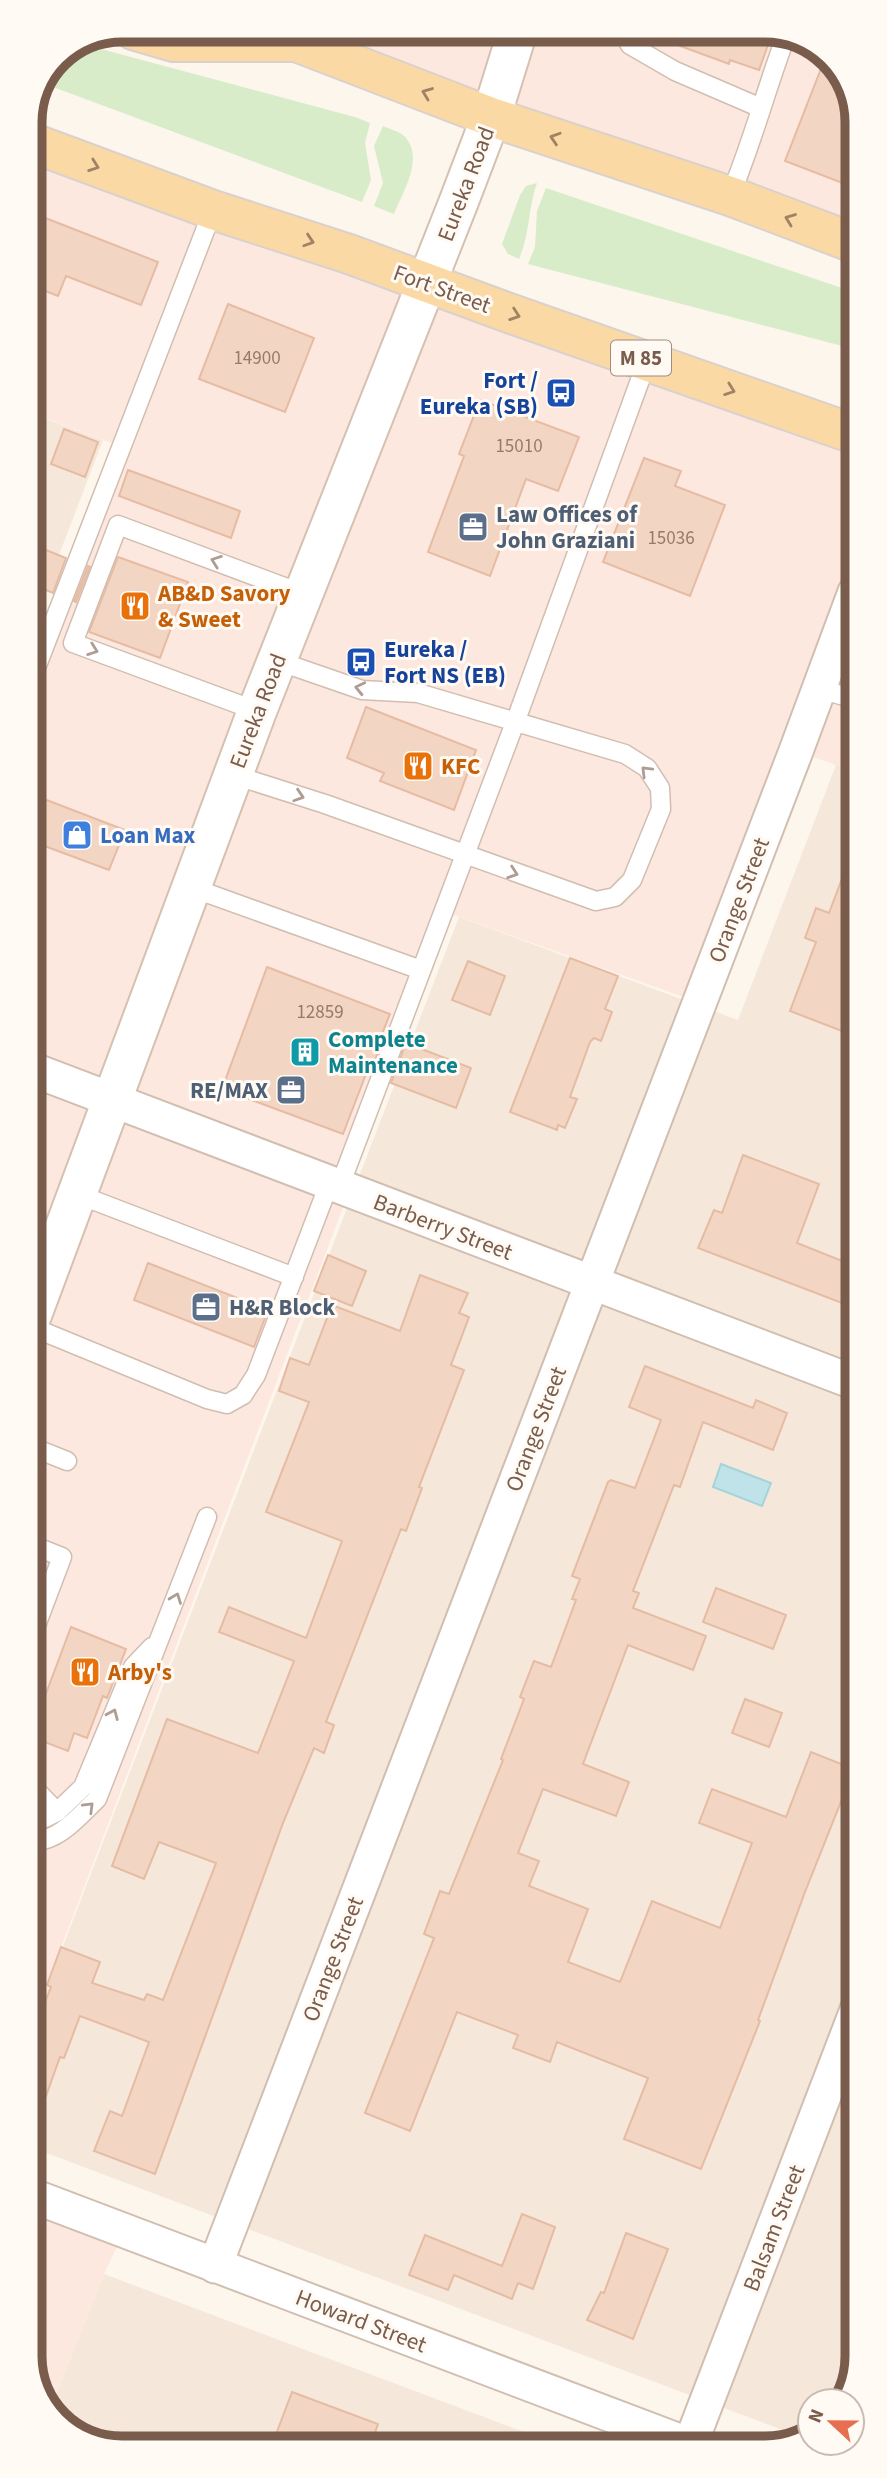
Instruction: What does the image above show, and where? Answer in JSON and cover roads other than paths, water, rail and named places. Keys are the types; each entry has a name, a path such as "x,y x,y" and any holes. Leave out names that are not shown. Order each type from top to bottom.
{"main road":[{"path":"297,42 491,117 730,196 845,240"},
{"name":"Eureka Road","path":"42,1288 257,711 428,284 491,117 514,42"},
{"name":"Fort Street","path":"42,146 213,210 349,254 845,430"}],"street":[{"name":"Orange Street","path":"215,2266 845,619"},
{"name":"Barberry Street","path":"42,1073 845,1379"},
{"name":"Balsam Street","path":"693,2436 845,2041"},
{"name":"Howard Street","path":"42,2199 666,2436"}],"lane":[{"path":"628,42 675,71 761,108"},
{"path":"730,196 747,156 783,45"},
{"path":"42,653 213,210"},
{"path":"42,1331 207,1399 227,1404 243,1395 256,1375 421,970 648,361"},
{"path":"257,711 73,643 118,524 303,594"},
{"path":"234,775 325,804 464,856 596,901 615,897 632,880 661,808 660,788 647,768 625,754 516,720 418,694 362,690 278,660"},
{"path":"819,689 845,696"},
{"path":"190,887 421,970"},
{"path":"77,1194 294,1277"},
{"path":"42,1451 67,1461"},
{"path":"42,1840 64,1831 97,1799 206,1517"},
{"path":"42,1549 62,1557 42,1610"},
{"path":"42,1818 57,1812 83,1787 133,1667 159,1639"},
{"path":"42,1796 57,1812"}],"water":[{"path":"721,1464 771,1483 762,1506 713,1487"}],"place":[{"name":"Fort / Eureka (SB)","path":"561,393"},
{"name":"Law Offices of John Graziani","path":"473,527"},
{"name":"AB&D Savory & Sweet","path":"135,606"},
{"name":"Eureka / Fort NS (EB)","path":"361,662"},
{"name":"KFC","path":"418,766"},
{"name":"Loan Max","path":"77,835"},
{"name":"Complete Maintenance","path":"305,1052"},
{"name":"RE/MAX","path":"291,1090"},
{"name":"H&R Block","path":"206,1307"},
{"name":"Arby's","path":"85,1672"}]}
